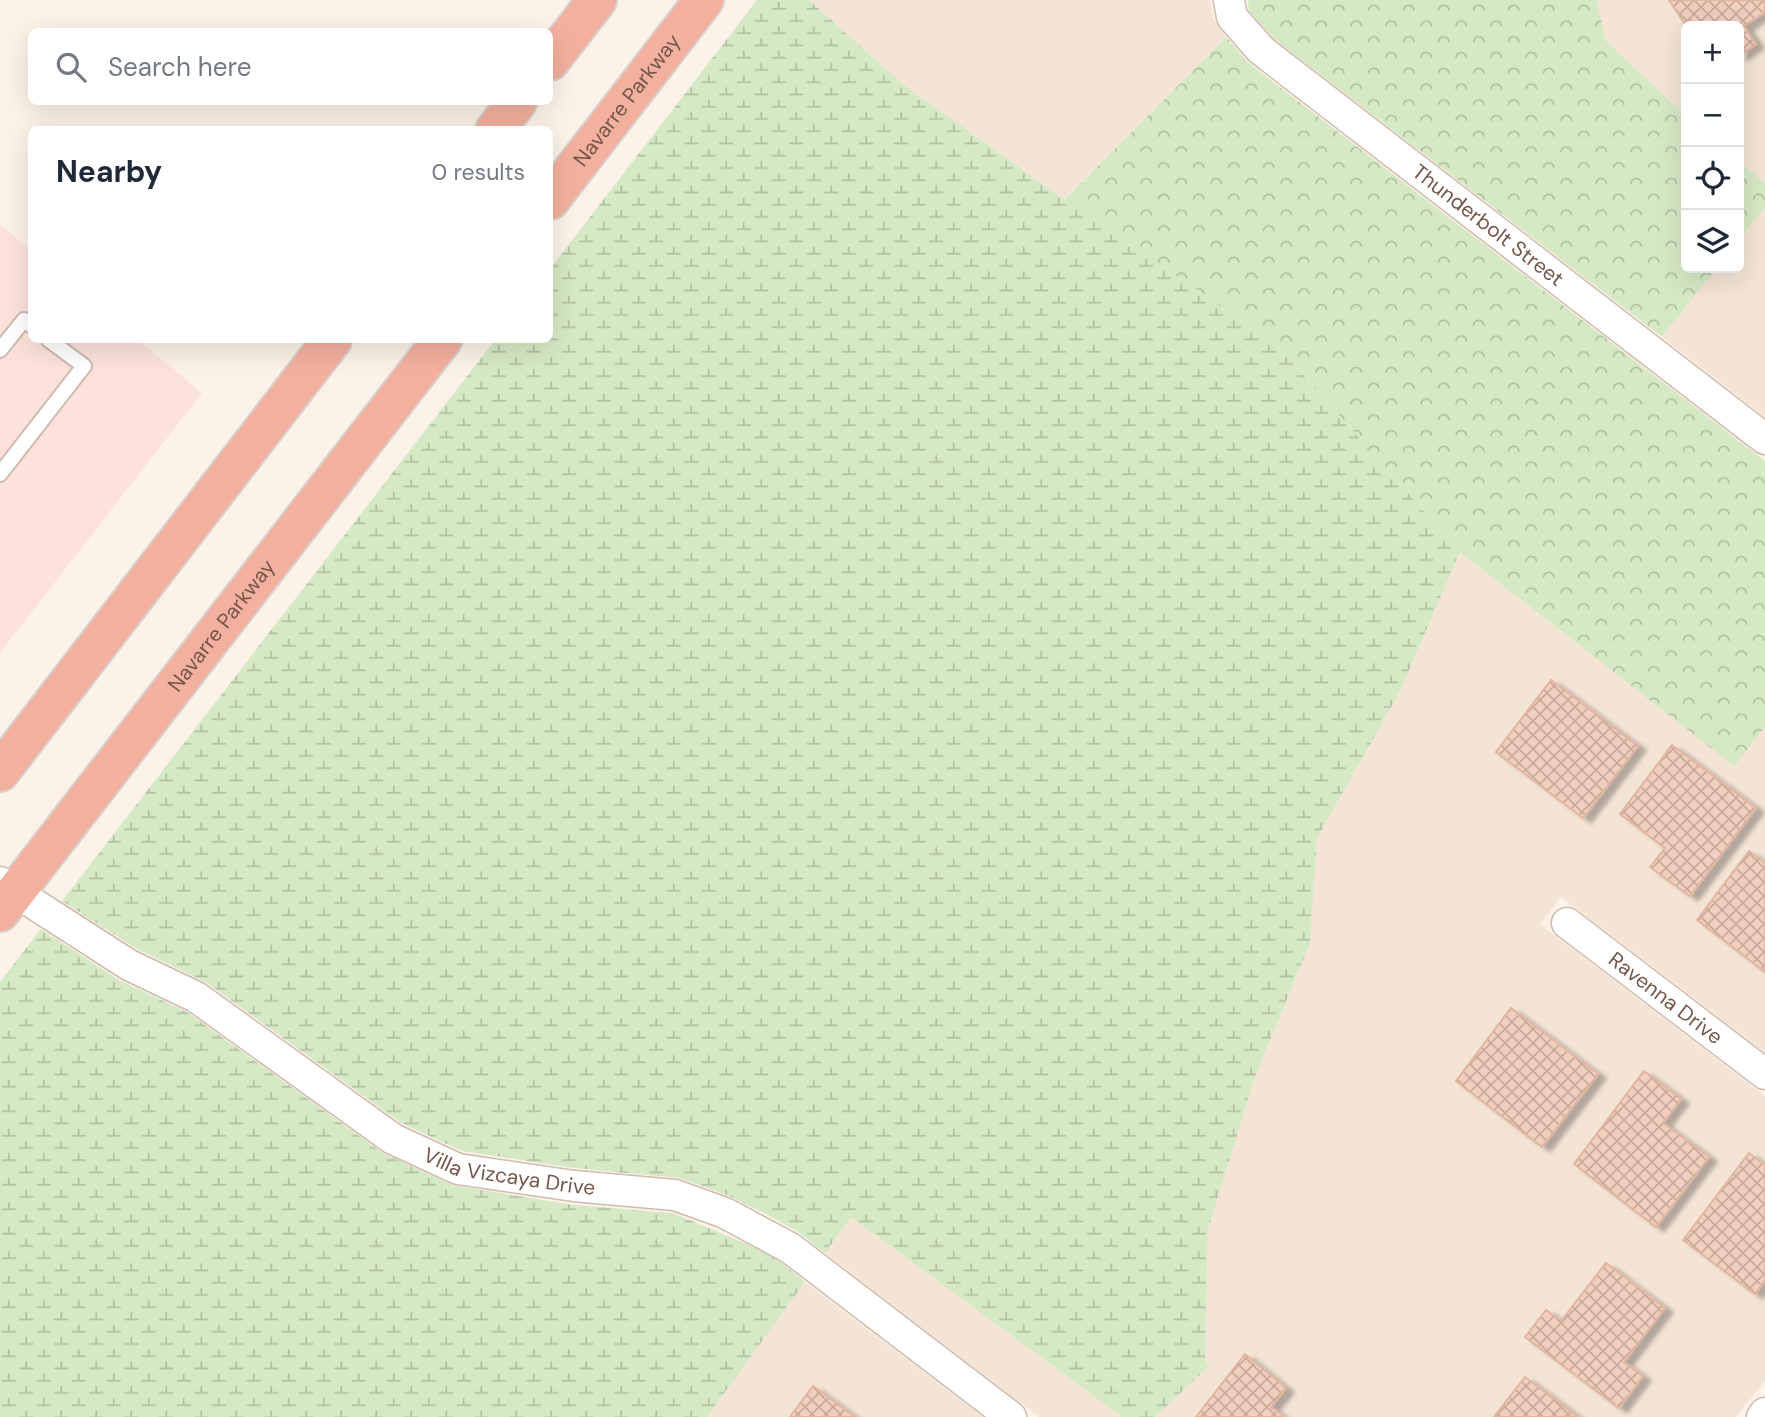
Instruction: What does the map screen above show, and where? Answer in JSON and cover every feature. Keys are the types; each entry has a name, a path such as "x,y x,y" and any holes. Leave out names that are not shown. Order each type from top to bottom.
{"highway":[{"path":"553,57 597,0"},
{"name":"Navarre Parkway","path":"553,196 704,0"},
{"path":"498,126 515,105"},
{"path":"0,772 330,343"},
{"name":"Navarre Parkway","path":"5,895 440,343"}],"street":[{"name":"Thunderbolt Street","path":"1229,0 1232,18 1261,50 1765,439"},
{"name":"Villa Vizcaya Drive","path":"5,895 129,965 196,997 393,1139 458,1169 574,1186 675,1195 725,1213 761,1231 790,1248 1011,1417"},
{"name":"Ravenna Drive","path":"1567,923 1765,1074"}],"lane":[{"path":"0,350 24,320 28,323"},
{"path":"0,474 84,366 53,343"}],"shaded area":[{"path":"809,0 1210,0 1213,18 1226,37 1064,199 904,85"},
{"path":"1597,0 1765,0 1765,183 1744,165 1744,21 1681,21 1681,111 1605,40"},
{"path":"1765,207 1765,417 1662,337 1713,273 1744,273 1744,234"},
{"path":"0,224 28,248 28,343 142,343 202,393 0,653"},
{"path":"1460,552 1734,765 1765,727 1765,1052 1561,897 1540,924 1765,1096 1765,1381 1736,1417 1155,1417 1209,1366 1205,1360 1208,1230 1255,1077 1310,943 1317,838 1398,695"},
{"path":"851,1217 1122,1417 1039,1417 825,1253"},
{"path":"805,1282 983,1417 707,1417"}],"green space":[{"path":"757,0 809,0 904,85 1082,212 1277,345 1460,552 1398,695 1317,838 1310,943 1255,1077 1208,1230 1205,1360 1209,1366 1155,1417 1122,1417 851,1217 825,1253 798,1232 768,1215 729,1196 680,1178 573,1168 462,1151 401,1123 207,983 137,949 62,901 493,343 553,343 553,265"},
{"path":"1248,0 1597,0 1605,40 1681,111 1681,273 1713,273 1662,337 1273,38 1249,11"},
{"path":"1226,37 1250,64 1765,461 1765,727 1734,766 1460,552 1277,345 1064,200"},
{"path":"1744,165 1765,183 1765,207 1744,234"},
{"path":"41,929 119,980 187,1012 383,1153 452,1185 574,1205 673,1213 754,1247 781,1262 805,1282 707,1417 0,1417 0,982"}],"building":[{"path":"1669,0 1765,0 1765,12 1744,26 1744,21 1683,21"},
{"path":"1744,26 1756,44 1744,52"},
{"path":"1551,680 1638,746 1583,818 1496,752"},
{"path":"1672,745 1756,808 1690,896 1650,867 1665,848 1620,814"},
{"path":"1749,851 1765,863 1765,972 1697,920"},
{"path":"1511,1008 1598,1074 1542,1147 1456,1081"},
{"path":"1644,1071 1681,1099 1663,1123 1709,1157 1656,1227 1574,1164"},
{"path":"1749,1153 1765,1165 1765,1280 1755,1294 1683,1240"},
{"path":"1606,1263 1665,1308 1624,1362 1643,1376 1619,1408 1525,1337 1546,1310 1561,1321"},
{"path":"1245,1354 1286,1388 1271,1407 1284,1417 1196,1417"},
{"path":"1525,1377 1578,1417 1494,1417"},
{"path":"813,1386 855,1417 790,1417"}]}
